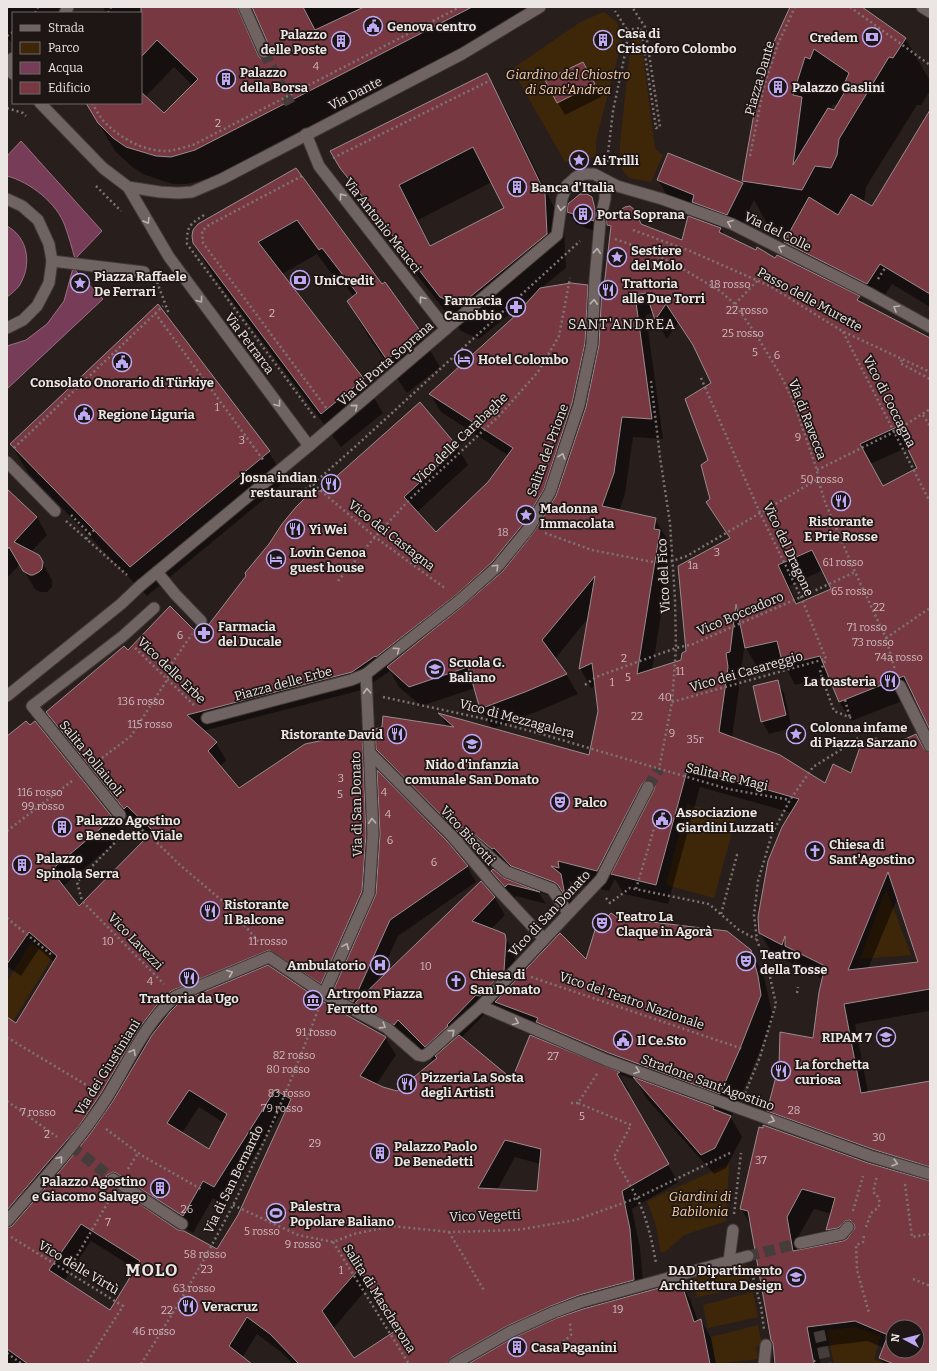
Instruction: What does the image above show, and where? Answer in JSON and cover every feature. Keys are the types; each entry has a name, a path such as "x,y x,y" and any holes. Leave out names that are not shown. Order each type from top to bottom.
{"street":[{"path":"244,7 264,52"},
{"name":"Via Dante","path":"128,187 160,192 192,192 222,179 462,54 540,7"},
{"path":"922,7 930,12"},
{"path":"41,104 103,168 128,187"},
{"name":"Via Antonio Meucci","path":"306,134 319,166 446,329"},
{"name":"Via di Porta Soprana","path":"7,696 121,604 140,586 309,446 557,235 562,198 566,185 576,177 584,174 594,174 605,180"},
{"name":"Salita del Prione","path":"366,674 460,600 498,566 529,528 550,492 579,405 592,344 595,280 600,221 605,199 605,180"},
{"name":"Via del Colle","path":"605,180 617,186 662,199 732,224 869,293 930,327"},
{"name":"Via Petrarca","path":"128,187 169,257 309,446"},
{"path":"7,199 22,206 38,220 49,244 52,261 49,283 37,306 23,320 7,328"},
{"path":"52,261 144,272"},
{"path":"7,462 55,511"},
{"path":"157,572 175,594 201,621"},
{"path":"123,636 154,608"},
{"name":"Salita Pollaiuoli","path":"120,815 32,706 123,636"},
{"name":"Via di San Donato","path":"324,994 369,893 373,834 366,674"},
{"name":"Piazza delle Erbe","path":"207,718 350,680 366,674"},
{"path":"900,686 930,746"},
{"name":"Vico Biscotti","path":"369,752 452,836 491,882 544,939"},
{"name":"Vico di San Donato","path":"481,1006 601,878 648,787"},
{"path":"464,834 507,872 552,889 568,913"},
{"path":"269,957 324,994 387,1028 418,1055 423,1056 432,1050 481,1006"},
{"name":"Via dei Giustiniani","path":"7,1221 71,1146 107,1098 143,1034 159,1013 176,996 269,957"},
{"name":"Stradone Sant'Agostino","path":"481,1006 606,1060 870,1156 930,1174"},
{"path":"743,1109 744,1122"},
{"path":"116,1181 182,1224"},
{"path":"800,1243 842,1234 848,1227"},
{"path":"729,1261 733,1230"},
{"path":"454,1364 510,1332 554,1312 581,1302 748,1256"},
{"path":"764,1364 766,1345"}],"path":[{"path":"93,104 102,119 112,128 128,140 141,146 156,150 169,151 193,145 460,7"},
{"path":"627,30 641,28 656,128 660,127 645,27 632,7"},
{"name":"Piazza Dante","path":"750,156 764,86 778,44 795,7"},
{"path":"850,7 930,65"},
{"path":"605,180 613,111 628,34 616,11"},
{"path":"331,160 490,80"},
{"path":"7,108 23,113 29,118"},
{"path":"302,176 209,225 202,231 202,238 203,243 330,412"},
{"path":"95,185 122,213"},
{"path":"204,215 194,221 187,230 187,244 325,432"},
{"path":"281,494 301,492 313,484 358,446 545,274 600,221"},
{"name":"Passo delle Murette","path":"633,230 759,279 842,331 930,372"},
{"name":"Via di Ravecca","path":"610,238 640,248 678,266 720,291 735,304 757,336 781,376 794,403 817,470 818,479 826,502 854,572 886,638 900,686"},
{"name":"Vico delle Carabaghe","path":"338,580 410,499 499,416 538,372 560,336 570,278"},
{"path":"735,304 759,279"},
{"path":"156,281 169,314"},
{"path":"14,448 162,307"},
{"path":"155,313 264,461"},
{"name":"Vico di Coccagna","path":"842,331 930,502"},
{"path":"902,360 900,363 930,379"},
{"name":"Vico del Dragone","path":"701,378 760,513 801,597 826,658"},
{"name":"Vico del Fico","path":"651,381 670,523 676,648 672,702 659,769"},
{"path":"817,470 894,432 930,409"},
{"path":"922,414 930,426"},
{"path":"529,528 592,550 653,562 673,561 687,556 818,479"},
{"name":"Vico dei Castagna","path":"313,484 375,537 460,600"},
{"path":"55,511 140,586"},
{"path":"86,538 94,530"},
{"name":"Vico Boccadoro","path":"585,685 596,677 676,648 693,644 854,572"},
{"path":"886,638 930,608"},
{"path":"7,831 131,736 166,680 172,663 201,621"},
{"name":"Vico delle Erbe","path":"123,636 166,680 207,718"},
{"path":"826,658 820,672 834,711 854,720"},
{"name":"Vico dei Casareggio","path":"672,702 826,658"},
{"name":"Vico di Mezzagalera","path":"367,693 485,719 659,769"},
{"path":"845,700 850,718"},
{"path":"743,1109 776,1004 770,977 757,940 754,915 758,881 772,834 790,800 813,767 858,738"},
{"name":"Salita Re Magi","path":"659,769 728,789 790,800"},
{"name":"Salita Pollaiuoli","path":"120,815 132,825 147,833 180,865 226,904 260,942 269,957"},
{"path":"636,889 658,815"},
{"name":"Vico Lavezzi","path":"132,825 76,882 82,901 176,996"},
{"path":"721,914 737,854 739,854"},
{"path":"630,888 709,904 739,930 757,940"},
{"path":"7,918 53,956"},
{"name":"Vico del Teatro Nazionale","path":"514,971 743,1049"},
{"path":"819,971 824,973"},
{"path":"797,993 798,987"},
{"name":"Via di San Bernardo","path":"141,1364 198,1270 233,1205 263,1144 324,994"},
{"path":"7,1039 8,1038 107,1098"},
{"path":"578,1103 606,1060"},
{"path":"7,1101 71,1146"},
{"path":"571,1103 578,1103 630,1125 614,1156 637,1198 652,1241 660,1280"},
{"path":"92,1118 138,1152 201,1189"},
{"path":"67,1273 116,1181 138,1152"},
{"name":"Vico Vegetti","path":"333,1242 354,1234 392,1226 449,1232 516,1230 576,1220 637,1198 732,1152"},
{"path":"733,1230 741,1153"},
{"path":"866,1229 871,1213 878,1208 880,1203 877,1196 873,1192 877,1175"},
{"path":"848,1227 863,1176"},
{"path":"905,1184 912,1237 930,1234"},
{"path":"233,1205 298,1235 333,1242"},
{"path":"449,1232 485,1292"},
{"name":"Vico delle Virtù","path":"7,1235 123,1306 86,1364"},
{"path":"863,1242 864,1235"},
{"name":"Salita di Mascherona","path":"333,1242 409,1364"},
{"path":"856,1245 857,1270 869,1313"},
{"path":"748,1256 761,1307 766,1345"},
{"path":"913,1279 930,1286"},
{"path":"7,1353 22,1364"},
{"path":"814,1360 815,1364"}],"green space":[{"name":"Giardino del Chiostro di Sant'Andrea","path":"604,12 617,22 622,40 596,140 596,157 565,162 512,69 582,21"},
{"path":"632,32 640,32 655,149 663,155 651,182 629,178 620,166 620,144"},
{"path":"687,804 736,817 714,898 666,885"},
{"path":"886,889 911,955 860,959"},
{"path":"31,943 53,956 13,1021 7,1017 7,982"},
{"name":"Giardini di Babilonia","path":"729,1164 726,1221 684,1235 666,1251 661,1253 655,1222 647,1201"},
{"path":"746,1264 750,1286 697,1297 693,1278"},
{"path":"753,1292 758,1317 708,1328 703,1305"},
{"path":"758,1325 762,1345 756,1347 758,1359 716,1364 711,1337"},
{"path":"853,1327 881,1335 874,1359 888,1364 834,1364 827,1331"}],"water":[{"path":"21,141 102,231 75,259 65,226 56,209 33,188 7,176 7,156"},
{"path":"7,226 14,231 24,245 27,261 26,270 19,286 7,297"},
{"path":"73,268 103,299 7,389 7,346 26,340 47,324 64,301"}],"building":[{"path":"141,7 237,7 258,55 260,58 264,59 270,56 271,50 252,7 303,7 315,30 364,7 472,7 195,150 171,157 156,156 126,147 113,138 98,123 87,104 142,104 142,93 164,113 198,79 157,40 142,56"},
{"name":"Palazzo Gaslini","path":"790,7 862,7 906,38 893,58 889,57 839,139 837,155 831,168 815,166 802,190 742,181 759,85 774,42","holes":["814,49 849,73 845,82 847,88 834,110 828,108 793,165 802,97 793,95 805,57 810,59"]},
{"path":"583,62 595,84 557,103 545,80"},
{"name":"Banca d'Italia","path":"487,73 545,193 547,234 459,306 440,297 340,168 330,151","holes":["473,147 504,208 430,246 399,185"]},
{"path":"930,110 930,294 880,264 867,284 784,242 809,197 838,215 851,194 872,206"},
{"path":"668,153 743,183 727,215 692,202 694,195 657,180"},
{"path":"296,168 382,284 385,282 421,332 387,360 347,301 357,293 322,248 319,250 297,220 258,242 364,379 321,414 193,243 192,236 193,230 198,224"},
{"path":"580,194 587,194 592,197 595,209 594,221 567,212 568,204"},
{"path":"630,206 636,211 641,224 682,240 688,216 721,228 719,232 756,250 757,247 775,258 777,255 860,296 857,300 930,338 930,730 904,676 839,702 820,656 783,665 777,641 745,648 736,604 730,652 726,653 728,667 719,732 780,755 825,783 833,764 851,773 860,747 876,738 890,746 916,734 924,749 930,753 930,989 844,1004 861,1093 930,1081 930,1167 872,1149 767,1111 779,1065 780,1032 813,1038 819,992 825,966 785,946 785,936 782,945 759,933 758,917 768,861 782,827 799,799 688,767 656,885 611,874 654,790 655,786 652,781 645,781 642,784 597,871 558,861 559,868 551,866 561,874 565,896 558,885 554,882 511,866 494,848 492,849 468,829 462,827 458,832 376,749 375,729 382,727 383,716 454,727 438,713 589,755 598,711 592,663 579,669 595,576 542,640 567,674 480,709 468,667 409,687 387,667 464,605 503,571 534,532 556,496 586,407 599,345 602,286 604,287 611,226 607,225 606,220 608,217 625,207","holes":["646,293 655,320 666,304 693,345 711,383 685,399 708,460 701,465 710,499 706,502 730,538 678,566 686,651 682,653 681,660 637,674 660,530 654,529 656,518 602,506 614,473 622,417 652,419 635,295","897,427 917,468 883,486 860,444","812,550 831,589 796,604 778,565","888,872 918,962 848,970"]},
{"path":"571,283 588,285 585,343 572,403 544,489 523,524 493,561 456,595 376,657 375,656 352,672 187,715 217,742 208,751 239,788 305,744 362,732 366,834 362,891 321,984 269,950 171,991 159,1002 140,1027 101,1093 79,1126 7,1210 7,1017 16,1023 57,956 29,932 7,964 7,736 26,721 30,725 35,721 113,818 51,870 79,906 153,831 127,806 124,809 46,712 124,646 128,650 170,606 200,636 246,576 245,573 269,544 282,524 296,507 312,491 320,491 420,402 458,447 404,497 436,532 488,482 513,448 429,394 516,315 540,288"},
{"path":"158,304 270,451 130,567 10,444"},
{"path":"7,489 37,517 14,542 39,555 41,558 43,562 42,569 33,575 23,571 9,547 7,550"},
{"path":"778,680 786,715 761,722 753,686"},
{"path":"377,770 447,841 468,866 390,920 353,1002 333,991 376,894 380,834"},
{"path":"493,869 504,878 540,892 508,884 505,887 491,871"},
{"path":"481,881 495,897 472,921 505,934 506,940 504,971 480,996 476,995 447,1025 448,1026 425,1047 398,1020 394,1025 355,1003"},
{"path":"611,913 618,918 727,931 751,950 761,995 720,1094 609,1053 536,1022 538,1018 495,1002 560,933 586,959 595,930"},
{"path":"268,965 320,1000 386,1037 360,1076 383,1087 397,1091 437,1058 435,1056 459,1035 512,1079 530,1035 620,1072 617,1074 669,1164 622,1191 630,1229 634,1280 579,1295 551,1306 507,1326 451,1358 447,1364 299,1364 270,1334 247,1317 229,1346 252,1364 28,1364 7,1349 7,1228 12,1226 90,1134 113,1101 152,1035 180,1002","holes":["189,1090 227,1114 209,1149 167,1123","275,1090 291,1099 238,1215 217,1249 184,1231 178,1230 107,1182 106,1178 107,1175 113,1172 116,1173 183,1216 203,1181 214,1187","505,1140 541,1149 537,1191 478,1188","81,1224 140,1261 110,1310 49,1270","359,1269 395,1331 354,1358 322,1311"]},
{"path":"633,1077 714,1107 713,1109 731,1116 715,1148 701,1155"},
{"path":"763,1125 868,1163 930,1181 930,1364 894,1364 879,1358 885,1343 885,1359 925,1359 925,1319 885,1319 885,1334 855,1321 807,1327 814,1364 775,1364 773,1343 771,1340 748,1211 740,1209 759,1127 763,1128","holes":["802,1189 835,1198 826,1230 838,1228 845,1221 850,1220 854,1224 855,1228 847,1239 793,1251 787,1217"]},
{"path":"681,1282 694,1322 701,1319 710,1364 468,1364 513,1338 557,1318 583,1309"}],"tunnel":[{"path":"264,52 290,104"},
{"path":"648,787 659,769"},
{"path":"71,1146 113,1179"},
{"path":"748,1256 800,1243"},
{"path":"819,1331 826,1364"}],"place":[{"name":"Genova centro","path":"373,26"},
{"name":"Credem","path":"872,37"},
{"name":"Casa di Cristoforo Colombo","path":"603,40"},
{"name":"Palazzo delle Poste","path":"341,41"},
{"name":"Palazzo della Borsa","path":"226,79"},
{"name":"Palazzo Gaslini","path":"778,87"},
{"name":"Ai Trilli","path":"579,160"},
{"name":"Banca d'Italia","path":"517,187"},
{"name":"Porta Soprana","path":"583,214"},
{"name":"Sestiere del Molo","path":"617,257"},
{"name":"UniCredit","path":"300,280"},
{"name":"Piazza Raffaele De Ferrari","path":"80,283"},
{"name":"Trattoria alle Due Torri","path":"608,290"},
{"name":"Farmacia Canobbio","path":"516,307"},
{"name":"Hotel Colombo","path":"464,359"},
{"name":"Consolato Onorario di Türkiye","path":"122,362"},
{"name":"Regione Liguria","path":"84,414"},
{"name":"Josna indian restaurant","path":"331,484"},
{"name":"Ristorante E Prie Rosse","path":"841,501"},
{"name":"Madonna Immacolata","path":"526,515"},
{"name":"Yi Wei","path":"295,529"},
{"name":"Lovin Genoa guest house","path":"276,559"},
{"name":"Farmacia del Ducale","path":"204,633"},
{"name":"Scuola G. Baliano","path":"435,669"},
{"name":"La toasteria","path":"890,681"},
{"name":"Ristorante David","path":"397,734"},
{"name":"Colonna infame di Piazza Sarzano","path":"796,734"},
{"name":"Nido d'infanzia comunale San Donato","path":"472,744"},
{"name":"Palco","path":"560,802"},
{"name":"Associazione Giardini Luzzati","path":"662,819"},
{"name":"Palazzo Agostino e Benedetto Viale","path":"62,827"},
{"name":"Chiesa di Sant'Agostino","path":"815,851"},
{"name":"Palazzo Spinola Serra","path":"22,865"},
{"name":"Ristorante Il Balcone","path":"210,911"},
{"name":"Teatro La Claque in Agorà","path":"602,923"},
{"name":"Teatro della Tosse","path":"746,961"},
{"name":"Ambulatorio","path":"380,965"},
{"name":"Trattoria da Ugo","path":"189,978"},
{"name":"Chiesa di San Donato","path":"456,981"},
{"name":"Artroom Piazza Ferretto","path":"313,1000"},
{"name":"RIPAM 7","path":"886,1037"},
{"name":"Il Ce.Sto","path":"623,1040"},
{"name":"La forchetta curiosa","path":"781,1071"},
{"name":"Pizzeria La Sosta degli Artisti","path":"407,1084"},
{"name":"Palazzo Paolo De Benedetti","path":"380,1153"},
{"name":"Palazzo Agostino e Giacomo Salvago","path":"160,1188"},
{"name":"Palestra Popolare Baliano","path":"276,1213"},
{"name":"DAD Dipartimento Architettura Design","path":"796,1277"},
{"name":"Veracruz","path":"188,1306"},
{"name":"Casa Paganini","path":"517,1347"}],"district":[{"name":"SANT'ANDREA","path":"622,324"},
{"name":"MOLO","path":"152,1270"}]}
